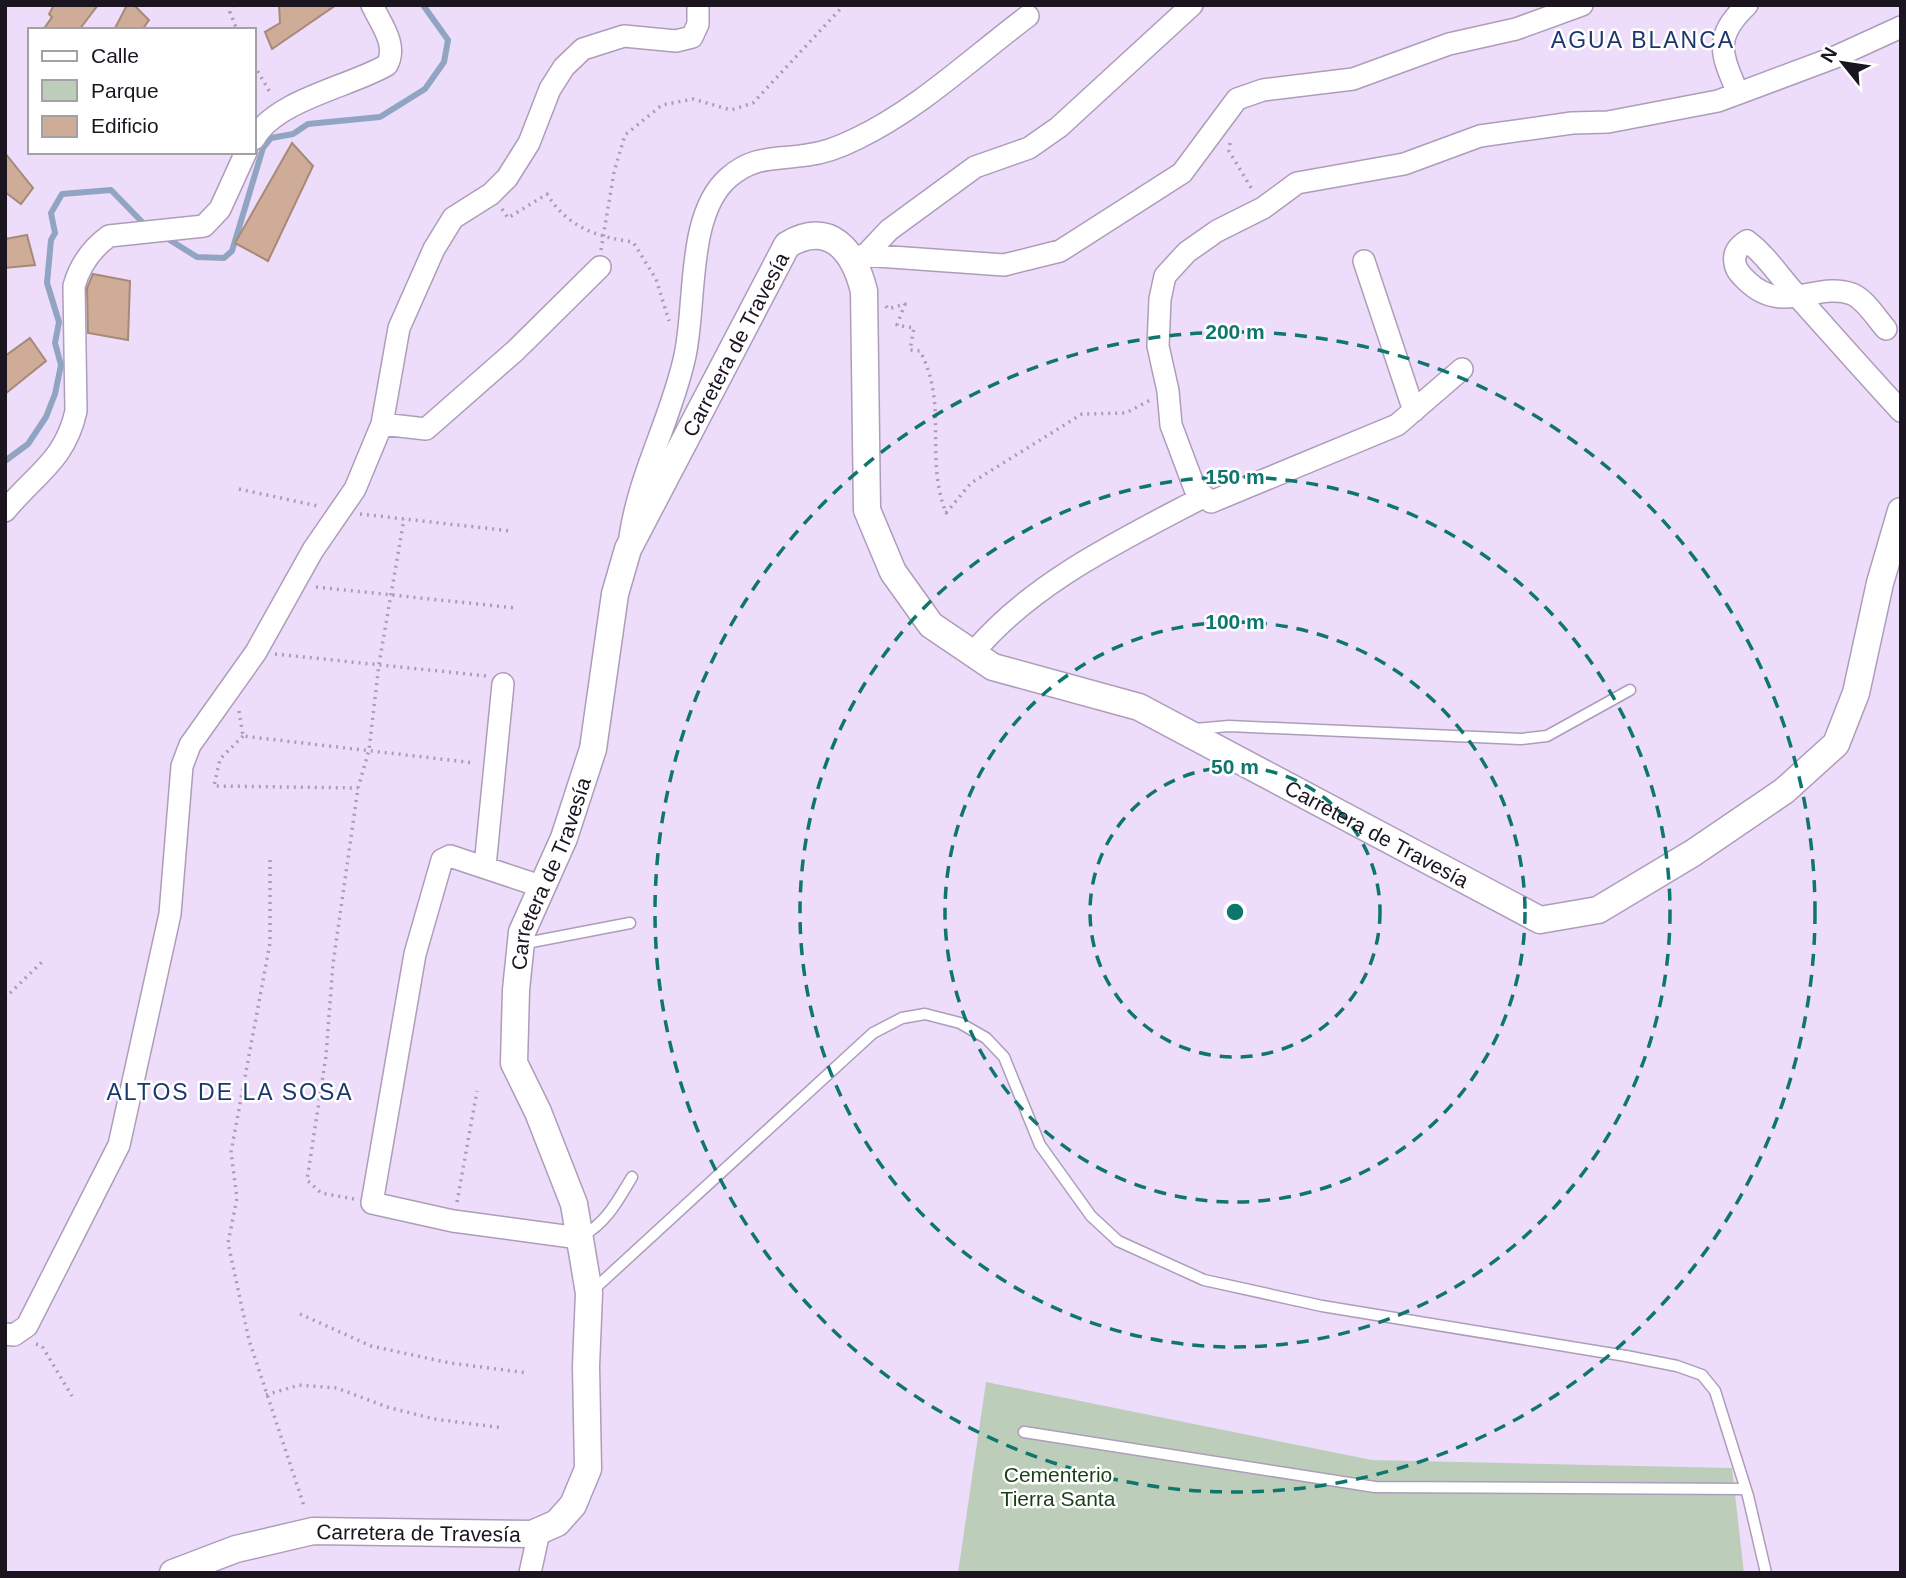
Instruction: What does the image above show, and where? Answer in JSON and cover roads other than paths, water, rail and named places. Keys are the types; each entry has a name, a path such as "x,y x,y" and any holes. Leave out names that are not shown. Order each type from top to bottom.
{"street":[{"path":"256,134 281,111 387,65 392,56 391,45 372,5"},
{"path":"10,1335 27,1326 119,1145 170,914 182,766 190,745 256,652 293,584 355,489 382,424 399,328 434,249 453,218 491,194 507,178 529,143 551,89 564,66 583,49 624,36 676,41 691,37 698,24 698,5"},
{"path":"861,271 889,230 975,167 1029,148 1059,127 1192,5"},
{"path":"861,271 1004,265 1060,251 1182,173 1237,100 1263,90 1353,79 1448,44 1516,29 1582,5"},
{"path":"1738,93 1726,66 1722,40 1729,22 1747,5"},
{"path":"628,549 635,502 669,412 685,358 699,241 705,215 725,180 742,166 776,156 804,156 831,151 860,137 903,113 1028,16"},
{"path":"1462,369 1397,425 1371,439 1211,502 1195,489 1171,425 1168,391 1158,346 1160,299 1165,276 1187,252 1217,231 1263,208 1297,183 1404,164 1480,136 1572,123 1608,122 1717,100 1833,58 1901,27"},
{"path":"5,511 49,468 72,430 76,411 74,286 79,268 97,245 116,234 204,226 220,209 245,154"},
{"name":"Carretera de Travesía","path":"173,1573 236,1549 313,1531 535,1538 557,1523 573,1505 588,1469 586,1366 589,1293 574,1204 538,1112 514,1063 522,932 540,886 564,838 593,749 615,594 628,549 787,245 799,237 815,235 833,240 847,251 861,271 867,510 893,572 931,625 993,667 1139,708 1540,920 1598,911 1693,853 1784,791 1836,744 1856,693 1880,583 1901,511"},
{"path":"1364,261 1414,411"},
{"path":"382,424 426,429 515,351 600,267"},
{"path":"1886,329 1863,302 1852,294 1819,293 1799,298 1901,411"},
{"path":"973,653 994,626 1045,588 1104,550 1203,497"},
{"path":"485,866 503,684"},
{"path":"540,886 450,856 442,860 415,954 372,1203 453,1222 579,1238"},
{"path":"530,1573 535,1538"},
{"path":"535,1538 544,1573"}],"lane":[{"path":"1182,730 1229,726 1521,739 1547,736 1630,690"},
{"path":"521,944 630,923"},
{"path":"589,1293 873,1032 902,1018 925,1014 960,1023 986,1038 1004,1057 1040,1144 1091,1216 1118,1241 1204,1280 1322,1306 1639,1358 1702,1375 1716,1391 1766,1573"},
{"path":"579,1238 600,1226 632,1177"},
{"path":"1024,1432 1374,1487 1745,1489"}],"waterway":[{"path":"165,237 197,257 224,258 232,251 263,148 271,138 293,134 308,124 380,117 425,89 444,62 448,40 423,5"},
{"path":"5,461 28,444 46,417 55,394 61,365 55,343 59,322 47,283 51,240 55,233 51,213 62,194 111,190 147,227"}],"district":[{"name":"AGUA BLANCA","path":"1643,40"},
{"name":"ALTOS DE LA SOSA","path":"230,1092"}],"park label":[{"name":"Cementerio Tierra Santa","path":"1058,1486"}]}
